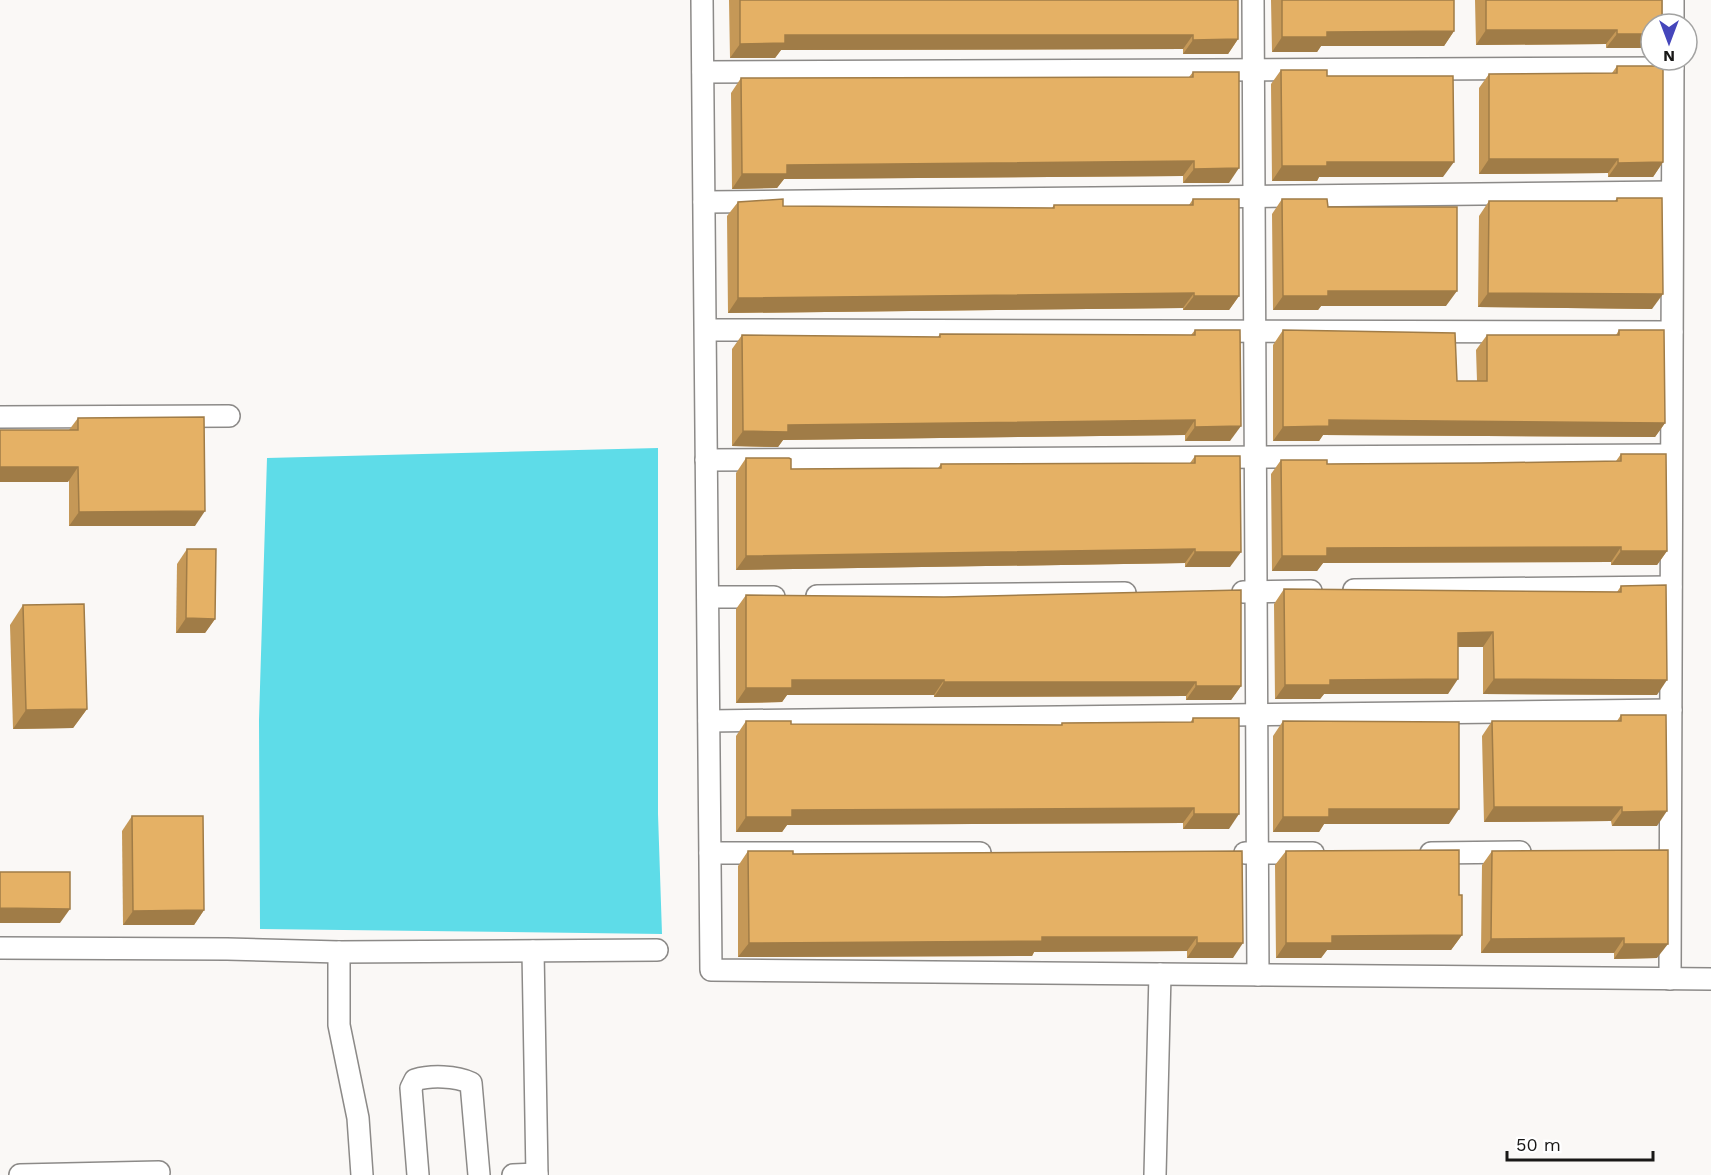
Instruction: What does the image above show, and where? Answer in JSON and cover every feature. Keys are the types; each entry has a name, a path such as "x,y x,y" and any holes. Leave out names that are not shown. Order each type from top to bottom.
{"street":[{"path":"702,0 711,970 1711,980"},
{"path":"1252,0 1258,975"},
{"path":"703,72 1253,70 1639,64"},
{"path":"1670,979 1673,72"},
{"path":"704,201 1672,192"},
{"path":"705,330 1672,332"},
{"path":"0,417 229,416"},
{"path":"706,460 1671,455"},
{"path":"1220,592 1671,587"},
{"path":"708,597 1149,593"},
{"path":"709,721 1671,710"},
{"path":"1411,853 1540,852"},
{"path":"1647,852 1670,852"},
{"path":"710,853 996,853"},
{"path":"1222,853 1328,853"},
{"path":"0,948 339,952 657,950"},
{"path":"513,1175 537,1175 533,951"},
{"path":"339,952 339,1025 358,1118 362,1175"},
{"path":"1155,1175 1160,974"},
{"path":"419,1175 411,1088 415,1080 424,1077 454,1078 471,1083 479,1175"},
{"path":"21,1175 159,1172"}],"water":[{"path":"658,448 658,814 662,934 260,929 259,720 267,458"}],"building":[{"path":"740,0 1238,0 1238,39 1193,40 1193,35 785,35 785,43 740,44"},
{"path":"1282,0 1454,0 1454,31 1327,32 1327,37 1282,37"},
{"path":"1486,0 1662,0 1662,12 1639,12 1639,34 1617,34 1617,30 1486,30"},
{"path":"1617,66 1639,66 1639,72 1663,72 1663,162 1618,163 1618,159 1489,159 1489,74 1617,73"},
{"path":"1281,70 1327,70 1327,76 1453,76 1454,162 1327,162 1327,166 1282,166"},
{"path":"1193,72 1239,72 1239,168 1194,169 1194,161 787,165 787,174 742,174 741,78 1193,77"},
{"path":"1617,198 1662,198 1663,294 1488,293 1489,201 1617,201"},
{"path":"783,199 783,206 1054,208 1054,205 1193,205 1193,199 1239,199 1239,296 1194,296 1194,293 738,298 738,202"},
{"path":"1282,199 1327,199 1328,207 1457,207 1457,291 1328,291 1328,296 1283,296"},
{"path":"1195,330 1240,330 1241,426 1195,427 1195,420 788,425 788,432 743,431 742,335 940,337 940,334 1195,335"},
{"path":"1283,330 1455,333 1457,381 1487,381 1487,335 1619,335 1619,330 1664,330 1665,423 1329,420 1329,426 1283,427"},
{"path":"204,417 205,511 79,512 78,467 0,467 0,430 78,430 78,418"},
{"path":"1621,454 1666,454 1667,551 1621,551 1621,547 1327,548 1327,556 1282,556 1281,460 1327,460 1327,464 1621,461"},
{"path":"1195,456 1240,456 1241,552 1195,552 1195,549 746,556 746,458 789,458 791,469 941,468 941,464 1195,463"},
{"path":"187,549 216,549 215,619 186,618"},
{"path":"1666,585 1667,680 1494,679 1493,632 1458,633 1458,679 1330,680 1330,685 1285,685 1284,589 1621,592 1621,586"},
{"path":"1241,590 1241,686 1196,686 1196,682 792,680 792,688 746,688 746,595 944,597"},
{"path":"84,604 87,709 26,710 23,605"},
{"path":"1621,715 1666,715 1667,811 1622,812 1622,807 1494,807 1492,721 1621,721"},
{"path":"1193,718 1239,718 1239,814 1194,814 1194,808 792,810 792,817 746,817 746,721 791,721 791,724 1062,725 1062,723 1193,722"},
{"path":"1283,721 1459,722 1459,809 1329,809 1329,817 1283,817"},
{"path":"132,816 203,816 204,910 133,911"},
{"path":"1459,850 1462,935 1332,936 1332,943 1286,943 1286,851"},
{"path":"1668,850 1668,944 1624,944 1624,938 1491,939 1492,851"},
{"path":"748,851 793,851 793,854 1242,851 1243,943 1197,943 1197,937 1042,937 1042,941 749,943"},
{"path":"0,872 70,872 70,909 0,908"}]}
